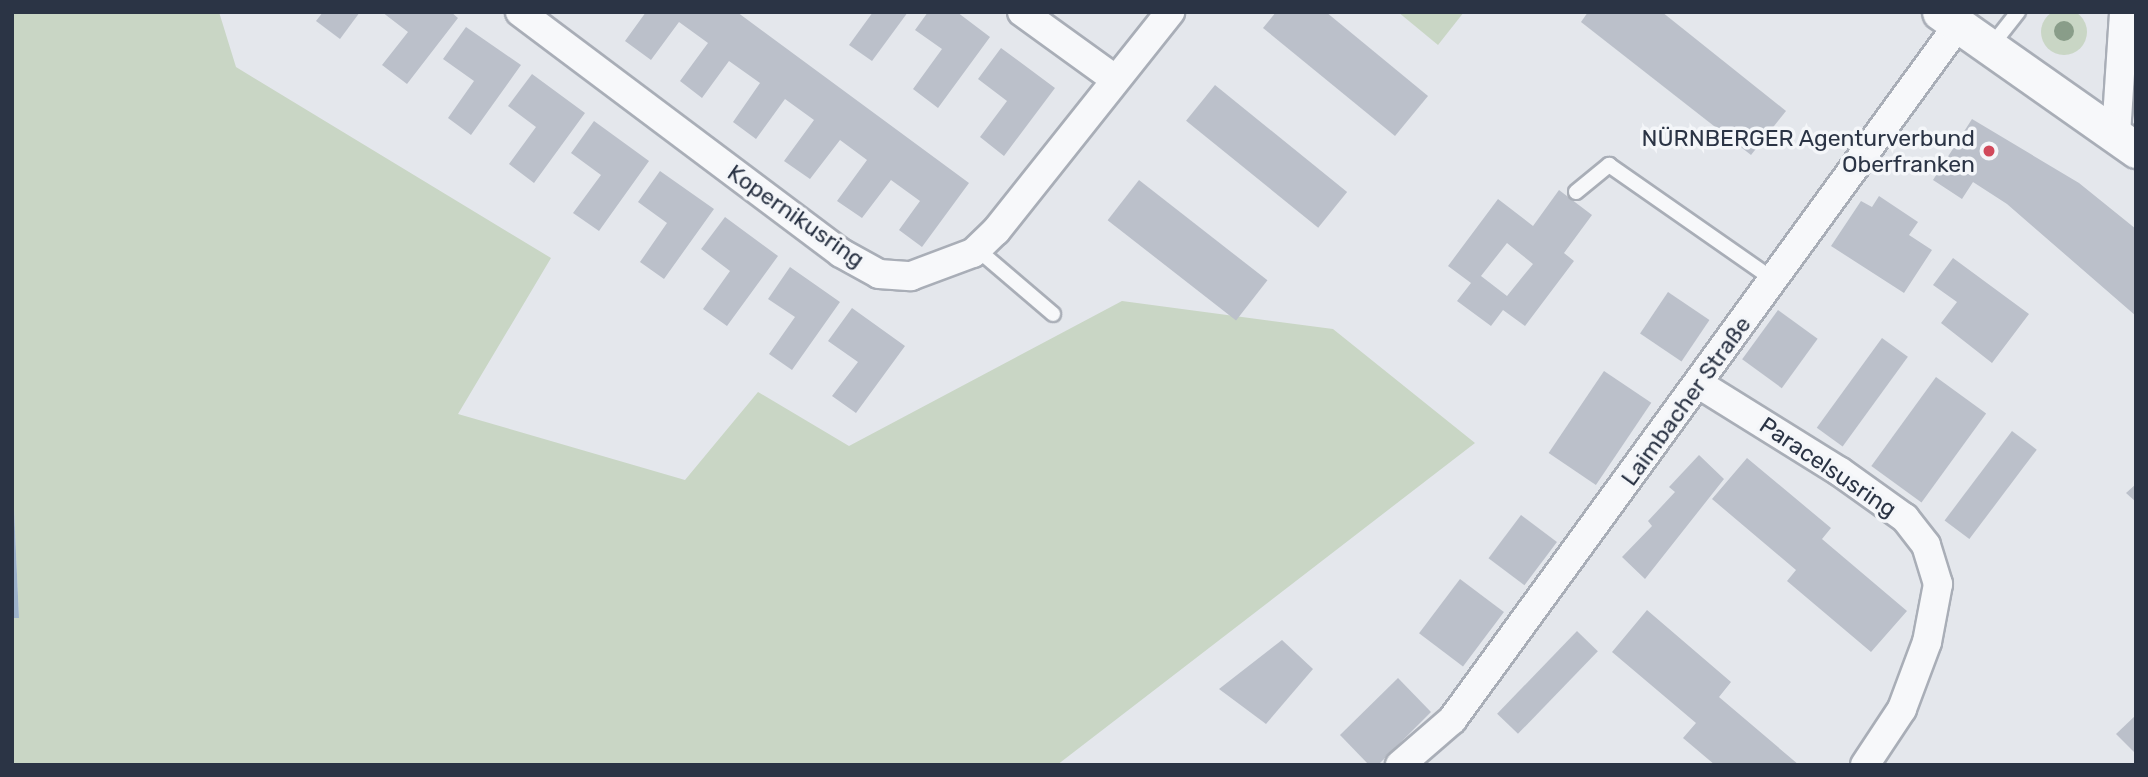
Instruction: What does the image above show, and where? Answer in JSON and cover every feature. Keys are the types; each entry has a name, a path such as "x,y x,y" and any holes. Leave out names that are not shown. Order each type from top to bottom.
{"street":[{"name":"Kopernikusring","path":"520,12 841,253 879,274 923,274 977,249 1170,12"},
{"path":"1022,12 1115,79"},
{"path":"2124,12 2126,142"},
{"path":"1949,19 1993,45 2126,142"},
{"name":"Laimbacher Straße","path":"1400,765 1452,720 1774,280 1949,19"},
{"name":"Paracelsusring","path":"1699,384 1839,471 1905,518 1926,545 1938,583 1927,642 1902,709 1866,765"}],"lane":[{"path":"1993,45 2018,12"},
{"path":"1576,192 1609,165 1774,280"},
{"path":"977,249 1053,314"}],"green space":[{"path":"2064,9 2080,16 2087,32 2080,48 2064,55 2048,48 2041,32 2048,16"},
{"path":"12,12 219,12 236,67 551,258 458,414 685,480 758,392 849,446 1122,301 1333,329 1475,443 1057,765 12,765 12,618 19,618 12,466"},
{"path":"1398,12 1464,12 1438,45"}],"water":[{"path":"12,466 19,618 12,618"}],"building":[{"path":"323,12 360,12 340,39 316,21"},
{"path":"382,12 451,12 458,18 407,84 382,65 408,32"},
{"path":"646,12 737,12 969,183 922,247 899,230 920,201 891,180 862,218 837,201 867,160 840,140 810,179 784,161 814,120 785,99 756,139 733,122 760,83 729,61 702,98 680,81 708,43 679,22 651,60 625,41"},
{"path":"873,12 908,12 872,61 849,45"},
{"path":"928,12 957,12 990,37 938,108 913,89 942,49 915,30"},
{"path":"1276,12 1326,12 1428,96 1395,136 1263,28"},
{"path":"1588,12 1662,12 1786,111 1751,155 1581,22"},
{"path":"466,27 521,65 471,135 448,118 474,81 443,59"},
{"path":"1001,48 1055,88 1004,156 980,137 1007,101 978,79"},
{"path":"532,74 585,113 534,183 509,164 536,127 508,106"},
{"path":"1215,85 1347,192 1318,228 1186,121"},
{"path":"1972,119 2079,183 2136,229 2136,316 2007,204 1973,182 1962,199 1933,180"},
{"path":"594,121 649,161 599,231 573,213 601,175 571,153"},
{"path":"660,171 714,209 664,279 640,262 667,223 638,202"},
{"path":"1139,180 1267,280 1236,321 1108,220"},
{"path":"1559,190 1592,215 1564,253 1574,261 1525,326 1503,310 1491,326 1457,301 1471,283 1448,266 1498,199 1533,226","holes":["1507,243 1533,264 1507,296 1481,276"]},
{"path":"1879,196 1918,222 1909,235 1932,250 1904,293 1831,246 1861,201 1872,207"},
{"path":"725,217 778,256 727,326 703,309 730,271 701,249"},
{"path":"1953,258 2029,314 1992,363 1941,323 1957,302 1933,285"},
{"path":"790,267 840,302 792,370 769,354 795,317 768,299"},
{"path":"1668,292 1709,320 1681,361 1640,333"},
{"path":"852,308 905,346 856,413 832,396 858,362 828,341"},
{"path":"1778,310 1818,339 1782,388 1742,359"},
{"path":"1882,338 1908,357 1843,447 1817,428"},
{"path":"1604,371 1651,403 1596,485 1549,453"},
{"path":"1936,377 1986,413 1922,502 1871,466"},
{"path":"2012,431 2037,450 1969,539 1945,520"},
{"path":"1699,455 1724,479 1645,579 1622,557 1652,526 1648,521 1675,492 1669,487"},
{"path":"1747,458 1831,528 1822,539 1907,611 1871,652 1787,581 1796,570 1712,499"},
{"path":"2136,484 2136,502 2126,493"},
{"path":"1521,515 1557,542 1524,585 1489,558"},
{"path":"1460,579 1504,612 1463,666 1419,633"},
{"path":"1647,610 1731,682 1719,697 1799,765 1715,765 1683,738 1696,723 1612,652"},
{"path":"1577,631 1598,651 1518,734 1497,714"},
{"path":"1282,640 1313,669 1266,724 1219,689"},
{"path":"1398,678 1431,712 1378,765 1369,765 1340,735"},
{"path":"2136,715 2136,754 2116,734"}],"place":[{"name":"NÜRNBERGER Agenturverbund Oberfranken","path":"1989,151"}]}
